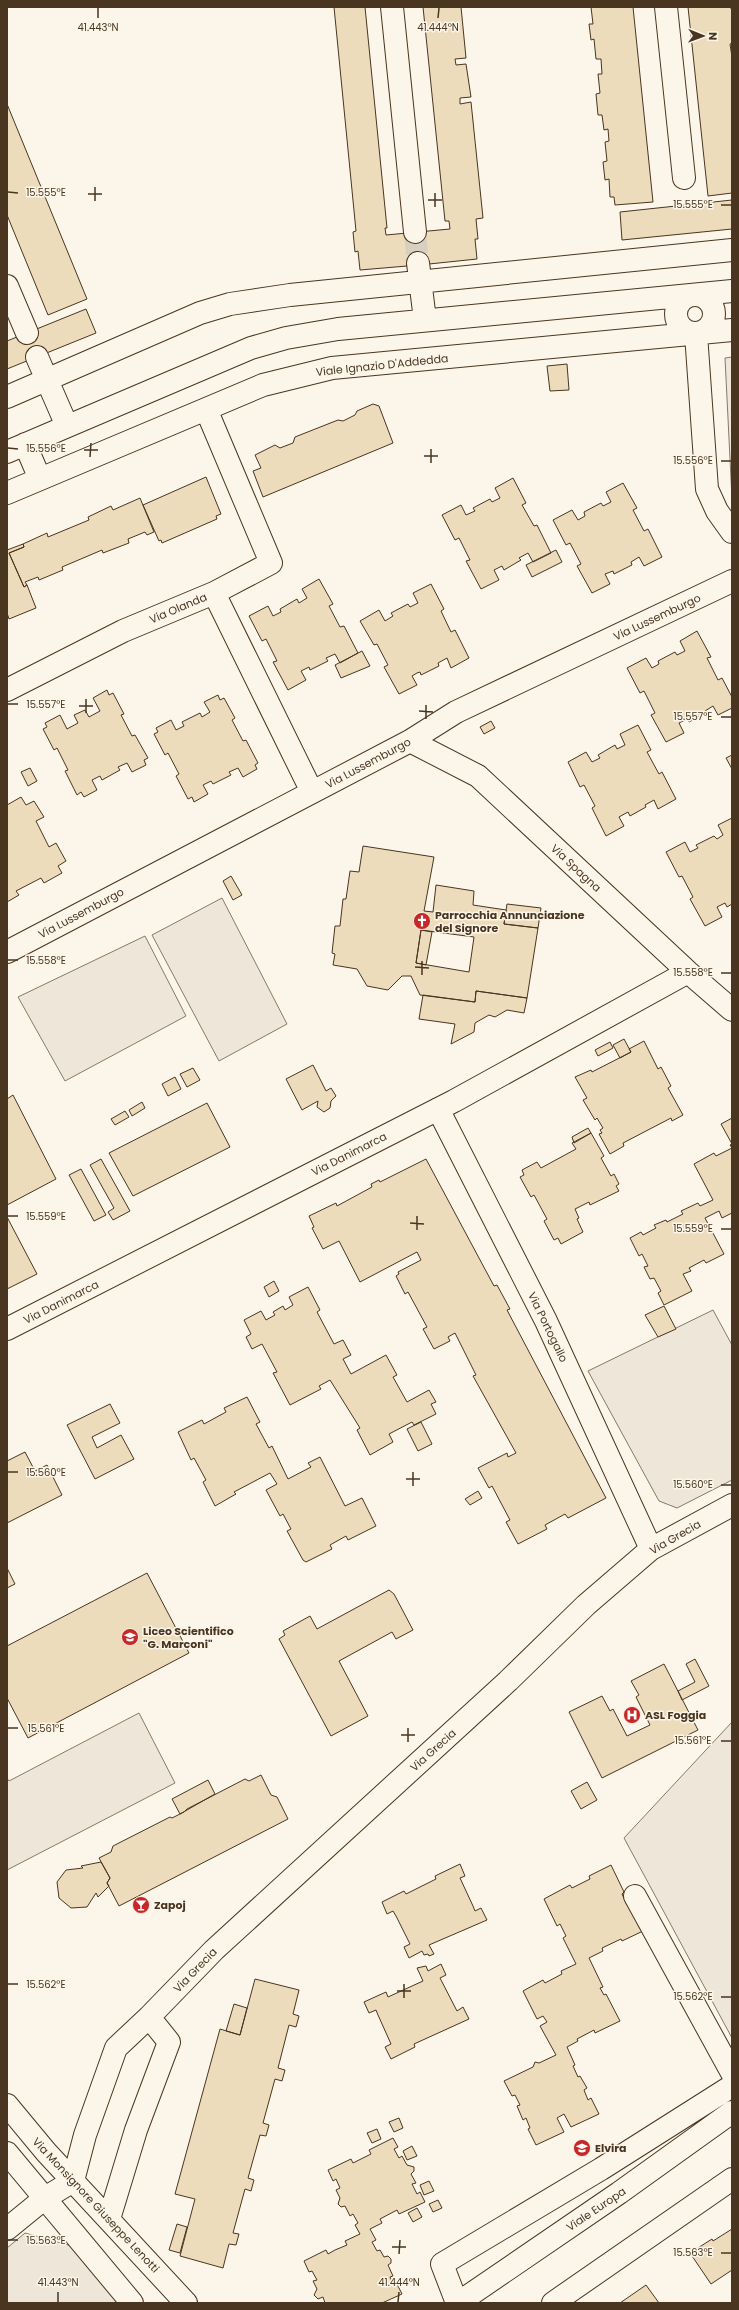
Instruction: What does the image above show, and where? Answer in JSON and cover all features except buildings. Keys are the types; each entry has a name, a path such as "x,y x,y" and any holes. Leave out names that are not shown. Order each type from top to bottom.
{"street":[{"path":"392,7 415,232"},
{"path":"666,7 684,178"},
{"path":"7,397 47,381 200,313 230,304 419,272 732,250"},
{"path":"419,272 425,320"},
{"path":"7,286 27,333"},
{"path":"40,479 16,448 251,348 272,342 338,329 732,291"},
{"path":"692,295 680,302 676,315 678,322 684,330 696,334 707,489 717,511 732,532"},
{"name":"Viale Ignazio D'Addedda","path":"7,493 262,385 332,368 732,330"},
{"path":"37,357 67,426"},
{"path":"206,409 271,563 214,593"},
{"name":"Via Lussemburgo","path":"7,952 410,741 456,712 732,581"},
{"name":"Via Olanda","path":"7,690 123,631 214,593 312,792"},
{"name":"Via Spagna","path":"410,741 478,776 688,972 732,1010"},
{"name":"Via Danimarca","path":"7,1329 438,1109 688,972"},
{"name":"Via Portogallo","path":"438,1109 546,1321 651,1549"},
{"name":"Via Grecia","path":"73,2181 85,2135 116,2048 149,2017 214,1950 508,1681 586,1605 651,1549 732,1505"},
{"path":"635,1896 732,2073"},
{"path":"109,2219 136,2130 169,2042 149,2017"},
{"path":"457,2303 442,2264 575,2184 732,2086"},
{"name":"Via Monsignore Giuseppe Lenotti","path":"7,2105 41,2146 186,2303"},
{"name":"Viale Europa","path":"457,2303 593,2211 732,2112"},
{"path":"41,2146 10,2166 45,2198 132,2303"},
{"path":"553,2303 732,2179"},
{"path":"7,2228 45,2198 73,2181"},
{"path":"575,2184 593,2211"}],"shaded area":[{"path":"732,357 732,499 725,358"},
{"path":"222,898 287,1024 219,1061 152,935"},
{"path":"145,936 186,1016 65,1081 18,997"},
{"path":"713,1310 732,1345 732,1480 677,1508 659,1501 588,1371"},
{"path":"139,1713 175,1783 7,1870 7,1778 9,1781"},
{"path":"732,1722 732,2038 624,1838"},
{"path":"25,2233 72,2246 119,2303 7,2303 7,2248"}],"tunnel":[{"path":"415,232 418,263"}],"place":[{"name":"Parrocchia Annunciazione del Signore","path":"422,921"},
{"name":"Liceo Scientifico \"G. Marconi\"","path":"130,1637"},
{"name":"ASL Foggia","path":"632,1715"},
{"name":"Zapoj","path":"141,1905"},
{"name":"Elvira","path":"582,2148"}]}
